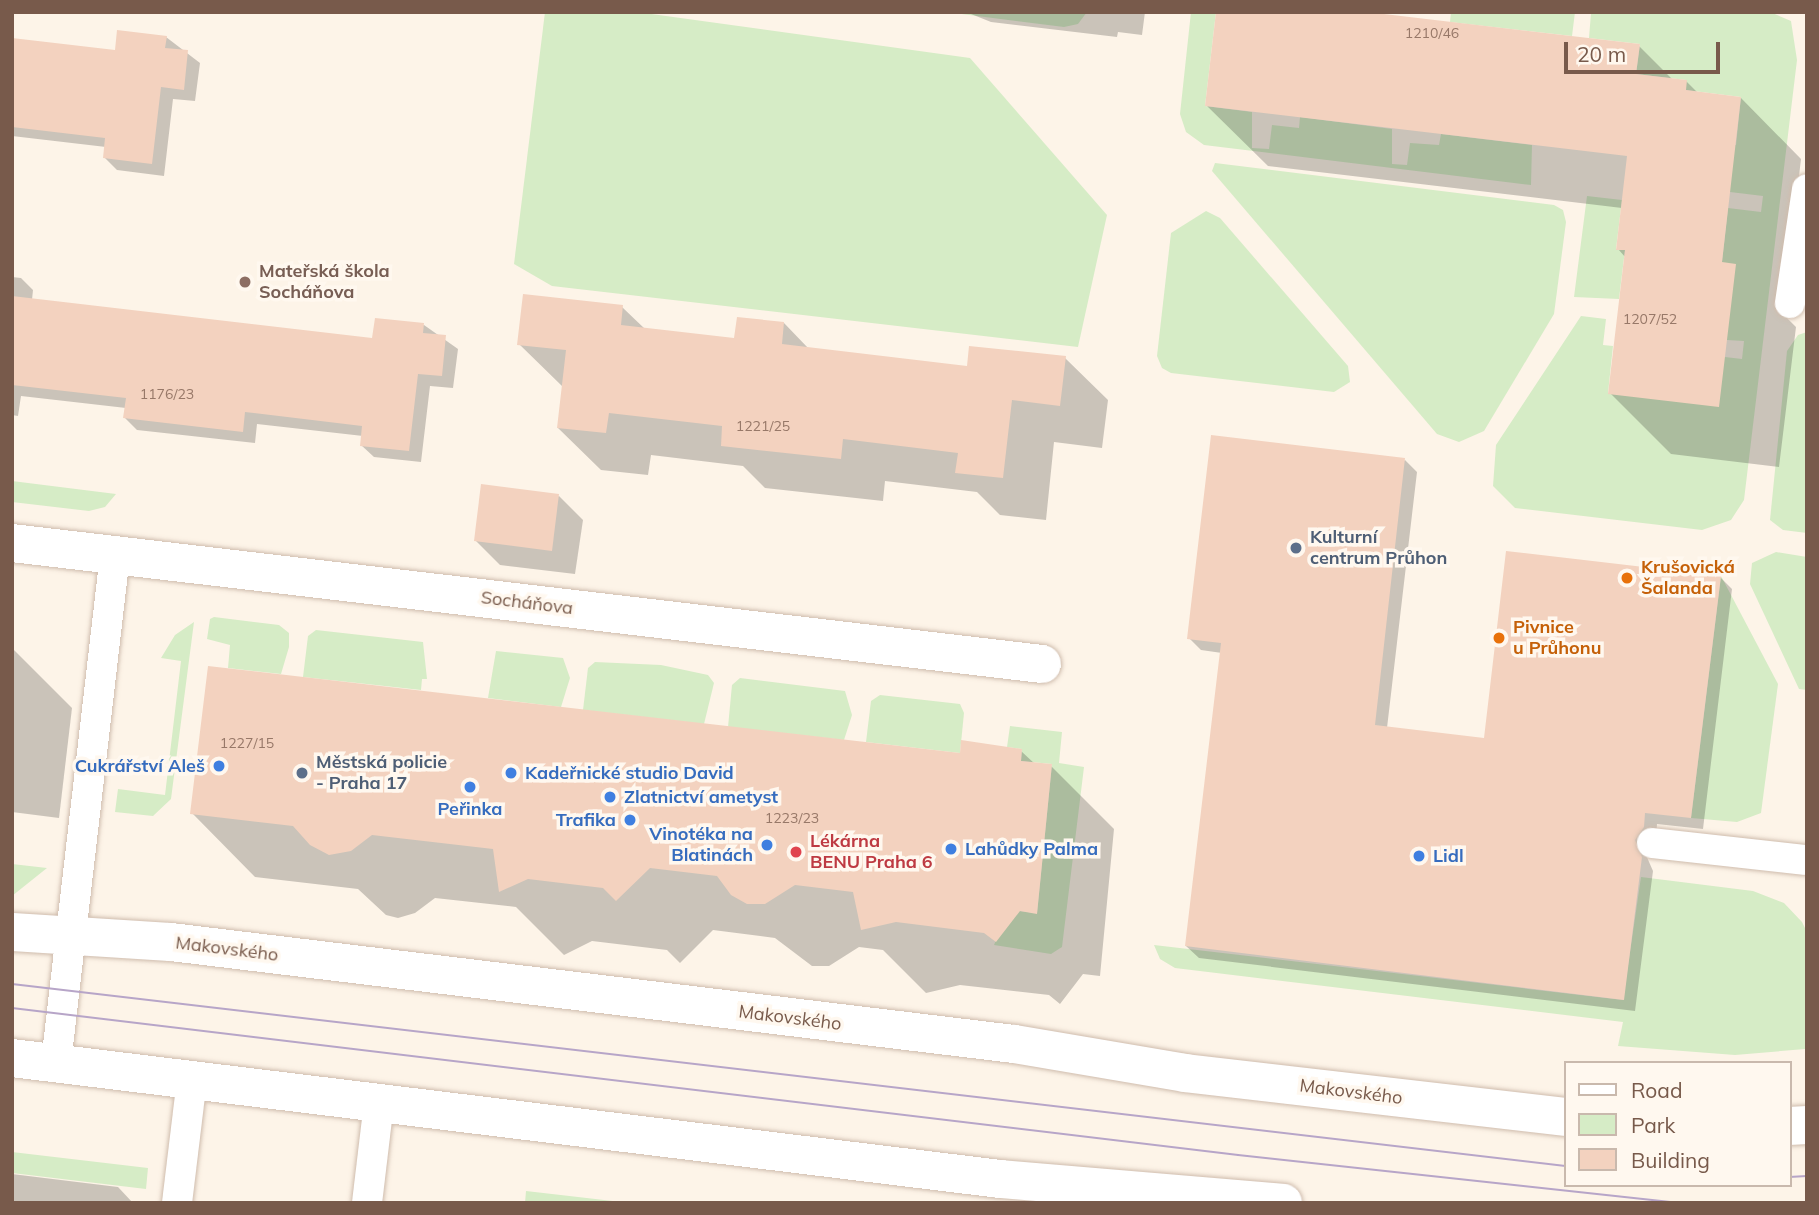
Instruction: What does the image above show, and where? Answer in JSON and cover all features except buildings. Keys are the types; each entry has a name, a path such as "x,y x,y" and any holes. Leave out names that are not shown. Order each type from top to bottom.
{"street":[{"name":"Socháňova","path":"12,543 1042,664"},
{"name":"Makovského","path":"12,933 71,934 171,942 1014,1044 1185,1073 1563,1117"},
{"path":"12,1058 1000,1179 1283,1203"}],"lane":[{"path":"1790,303 1807,189"},
{"path":"56,1063 115,555"},
{"path":"1652,843 1806,856"},
{"path":"177,1203 192,1079"},
{"path":"368,1203 379,1103"}],"green space":[{"path":"545,12 637,12 970,58 1107,215 1078,347 552,286 514,264"},
{"path":"946,12 1087,12 1078,24 1064,27"},
{"path":"1191,12 1216,12 1205,106 1252,112 1252,148 1269,149 1272,125 1299,128 1300,117 1392,129 1392,164 1407,165 1410,143 1439,145 1441,134 1532,145 1531,185 1204,145 1186,132 1180,114"},
{"path":"1451,12 1575,12 1572,36 1450,22"},
{"path":"1588,12 1770,12 1791,21 1797,60 1744,500 1731,520 1702,530 1515,508 1493,486 1496,445 1581,316 1606,319 1603,345 1613,346 1608,393 1725,357 1742,359 1744,341 1727,340 1722,262 1728,208 1761,212 1763,196 1730,192 1727,145 1736,145 1741,97 1686,90 1686,80 1636,74 1640,44 1589,38 1591,13"},
{"path":"1215,163 1554,205 1563,210 1566,222 1554,314 1484,431 1459,442 1437,434 1212,171"},
{"path":"1587,196 1622,200 1616,249 1625,250 1619,299 1574,297"},
{"path":"1206,211 1220,218 1348,366 1350,382 1334,392 1171,373 1162,368 1157,356 1171,233"},
{"path":"1807,332 1807,533 1783,530 1770,520 1787,351 1798,335"},
{"path":"12,481 116,494 105,507 89,511 12,502"},
{"path":"1776,552 1807,557 1807,690 1799,689 1750,584 1752,563"},
{"path":"1721,576 1778,684 1761,813 1737,822 1691,818"},
{"path":"214,617 279,625 289,633 289,647 281,674 228,668 230,645 207,639 210,619"},
{"path":"194,622 171,799 153,816 115,812 118,789 165,795 181,661 161,658 175,635"},
{"path":"316,630 423,642 427,679 422,679 421,690 303,677 308,636"},
{"path":"496,651 563,658 570,678 561,707 488,698"},
{"path":"595,662 661,665 708,675 714,683 704,724 583,710 588,668"},
{"path":"740,678 845,691 852,715 844,740 728,727 732,685"},
{"path":"880,695 960,704 964,713 960,753 866,742 871,701"},
{"path":"1010,726 1062,732 1059,763 1084,767 1062,947 1051,954 994,945 1008,910 1037,913 1052,764 1021,761 1022,749 1007,747"},
{"path":"12,864 47,868 12,896"},
{"path":"1641,877 1753,891 1784,903 1802,922 1807,932 1805,1049 1735,1055 1618,1046 1623,1022 1175,968 1160,959 1154,945 1623,1000"},
{"path":"12,1152 148,1168 146,1189 12,1173"},
{"path":"526,1191 630,1203 525,1203"}],"tram line":[{"path":"12,984 1563,1166"},
{"path":"12,1008 1238,1155 1677,1203"},
{"path":"1791,1177 1807,1176"},
{"path":"1796,1203 1807,1202"}],"place":[{"name":"Mateřská škola Socháňova","path":"245,282"},
{"name":"Kulturní centrum Průhon","path":"1296,548"},
{"name":"Krušovická Šalanda","path":"1627,578"},
{"name":"Pivnice u Průhonu","path":"1499,638"},
{"name":"Cukrářství Aleš","path":"219,766"},
{"name":"Městská policie - Praha 17","path":"302,773"},
{"name":"Kadeřnické studio David","path":"511,773"},
{"name":"Peřinka","path":"470,787"},
{"name":"Zlatnictví ametyst","path":"610,797"},
{"name":"Trafika","path":"630,820"},
{"name":"Vinotéka na Blatinách","path":"767,845"},
{"name":"Lahůdky Palma","path":"951,849"},
{"name":"Lékárna BENU Praha 6","path":"796,852"},
{"name":"Lidl","path":"1419,856"}]}
